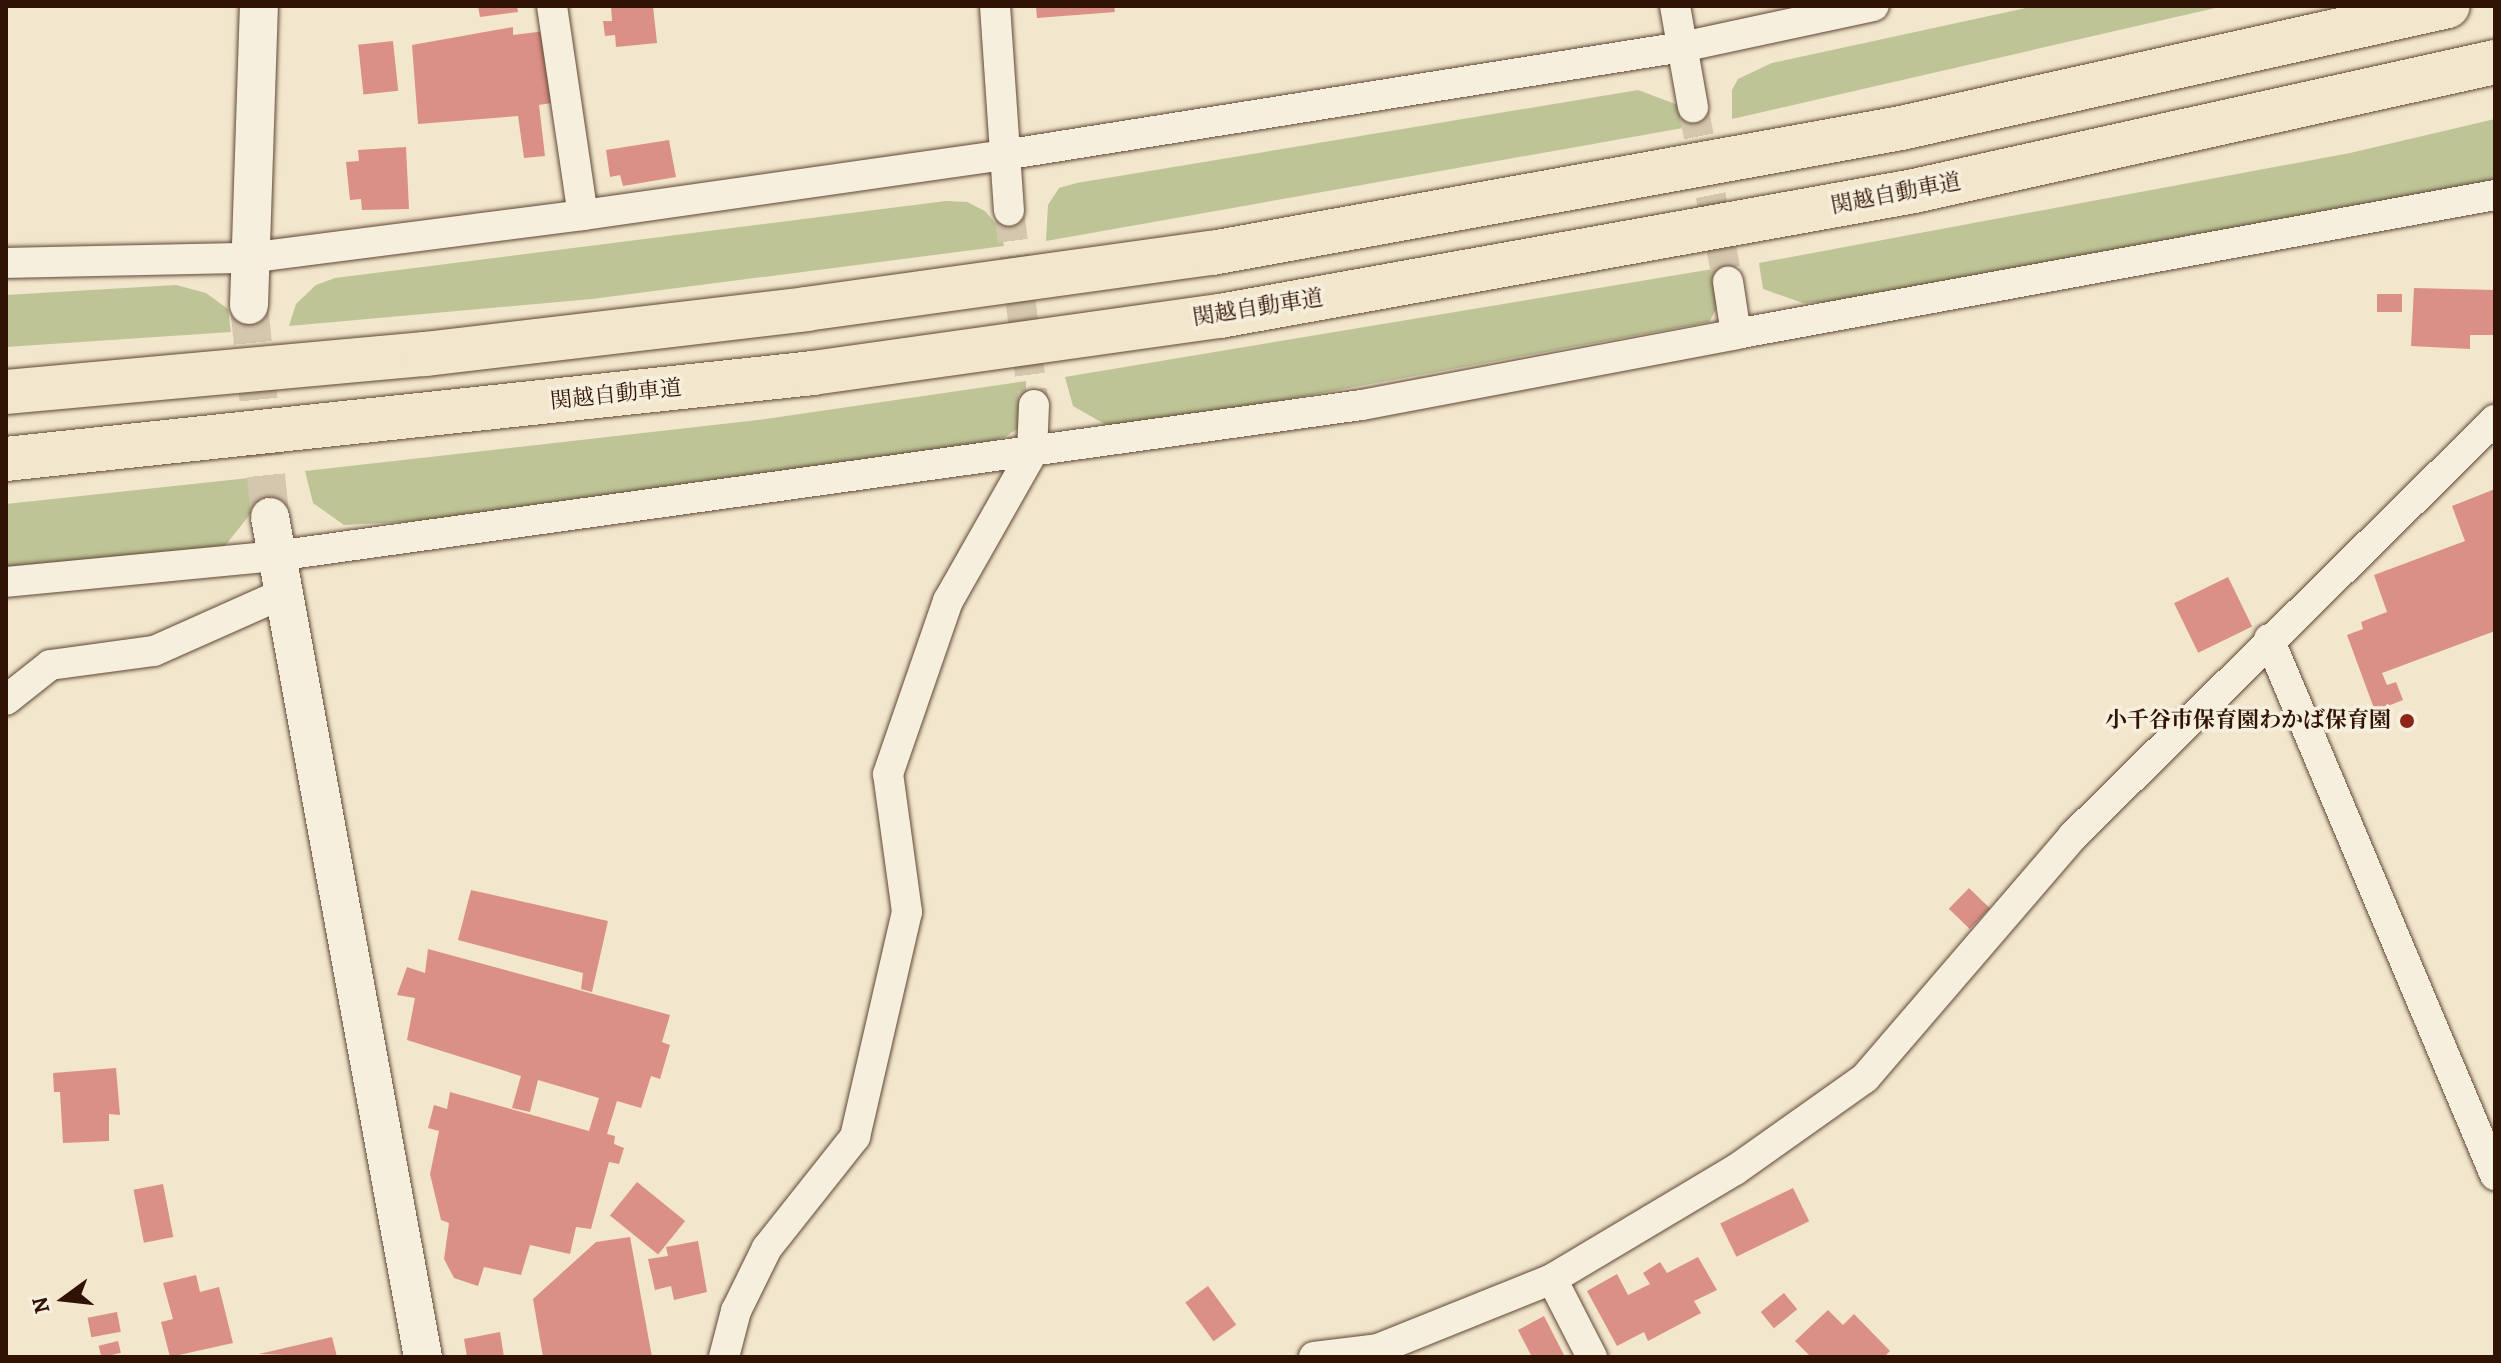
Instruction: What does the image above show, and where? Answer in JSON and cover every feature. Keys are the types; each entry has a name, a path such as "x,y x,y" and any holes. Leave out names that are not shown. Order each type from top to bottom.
{"highway":[{"path":"2192,65 2403,6"},
{"path":"6,392 425,354 806,309 1212,253 1619,183 2192,65 2448,6"},
{"name":"関越自動車道","path":"6,459 813,373 1220,316 1898,194 2203,130 2495,62"},
{"path":"2203,130 2380,102 2495,75"}],"street":[{"path":"249,305 248,258 259,6"},
{"path":"552,6 583,215"},
{"path":"995,6 1009,211"},
{"path":"1675,6 1693,107"},
{"path":"6,263 248,258 583,215 1004,155 1682,47 1874,6"},
{"path":"6,582 276,556 1362,405 2495,195"},
{"path":"1728,282 1736,334"},
{"path":"724,1357 736,1311 767,1248 855,1137 907,912 888,774 948,601 1032,453 1034,405"},
{"path":"1314,1357 1378,1349 1552,1279 1735,1170 1865,1078 2073,836 2269,639 2495,420"},
{"path":"270,517 423,1357"},
{"path":"6,700 50,665 154,651 282,594"},
{"path":"2269,639 2495,1175"},
{"path":"1552,1279 1592,1357"}],"green space":[{"path":"2035,6 2224,6 1732,119 1732,90 1738,79 1772,63"},
{"path":"1638,90 1678,105 1683,128 1046,241 1048,205 1059,188 1077,183"},
{"path":"2495,119 2495,181 1837,301 1803,303 1763,289 1759,263 2350,153"},
{"path":"946,201 967,202 985,211 1000,229 1004,246 592,299 289,326 296,304 316,285 335,278"},
{"path":"1719,268 1722,299 1709,322 1180,419 1108,426 1073,406 1065,377"},
{"path":"176,285 206,293 228,309 231,332 6,347 6,295"},
{"path":"1026,381 1026,423 1005,437 953,451 425,521 344,525 313,503 305,471 758,420"},
{"path":"249,478 252,512 224,547 6,568 6,504"}],"building":[{"path":"478,6 517,6 518,12 480,17"},
{"path":"611,6 653,6 657,43 616,47 615,35 605,36 603,21 612,21"},
{"path":"1036,6 1114,6 1115,12 1037,18"},
{"path":"513,27 513,35 545,31 551,103 539,105 545,156 524,158 518,116 418,124 412,45"},
{"path":"393,41 398,91 363,94 358,45"},
{"path":"669,140 676,177 623,186 620,175 610,177 606,150"},
{"path":"406,147 409,209 362,210 361,199 350,200 346,162 359,161 358,150"},
{"path":"2414,288 2495,290 2495,335 2470,335 2470,349 2411,346"},
{"path":"2377,294 2402,294 2402,312 2377,312"},
{"path":"2495,489 2495,631 2382,673 2387,685 2396,682 2403,700 2375,711 2347,635 2363,629 2361,622 2387,612 2374,575 2465,541 2452,506"},
{"path":"2228,577 2252,626 2198,653 2174,603"},
{"path":"1969,888 1990,908 1970,929 1949,909"},
{"path":"471,890 608,921 592,992 581,989 583,973 458,940"},
{"path":"428,949 670,1015 662,1042 670,1045 660,1079 651,1076 641,1108 617,1101 607,1134 615,1136 614,1144 624,1148 619,1164 609,1162 591,1229 576,1227 570,1254 530,1245 521,1275 484,1267 478,1286 454,1278 444,1259 449,1223 441,1220 430,1174 439,1131 428,1128 434,1105 447,1109 450,1092 589,1131 599,1098 538,1080 530,1112 512,1108 521,1076 407,1040 415,998 397,995 407,967 425,973"},
{"path":"116,1068 120,1115 109,1114 109,1141 63,1143 60,1092 54,1092 53,1073"},
{"path":"637,1182 685,1221 658,1254 610,1215"},
{"path":"163,1184 173,1237 144,1243 134,1190"},
{"path":"1793,1188 1809,1221 1736,1257 1720,1224"},
{"path":"630,1237 652,1357 543,1357 533,1299 596,1242"},
{"path":"698,1241 707,1292 674,1300 671,1286 655,1290 648,1259 668,1256 666,1247"},
{"path":"1698,1257 1717,1290 1694,1301 1701,1313 1648,1341 1644,1332 1617,1346 1587,1291 1617,1274 1628,1295 1650,1284 1643,1273 1660,1262 1667,1273"},
{"path":"196,1275 200,1292 219,1287 233,1343 170,1357 161,1322 173,1319 163,1283"},
{"path":"1208,1286 1236,1325 1214,1341 1185,1302"},
{"path":"1784,1293 1797,1309 1774,1328 1761,1312"},
{"path":"1828,1310 1843,1325 1854,1314 1890,1351 1884,1357 1811,1357 1795,1341"},
{"path":"117,1312 121,1332 91,1337 88,1318"},
{"path":"1544,1316 1565,1357 1532,1357 1518,1330"},
{"path":"500,1332 504,1357 467,1357 464,1339"},
{"path":"332,1337 337,1357 259,1354"},
{"path":"118,1341 121,1353 101,1357 99,1346"}],"tunnel":[{"path":"1693,107 1728,282"},
{"path":"1009,211 1034,405"},
{"path":"249,305 270,517"}],"place":[{"name":"小千谷市保育園わかば保育園","path":"2407,721"}]}
